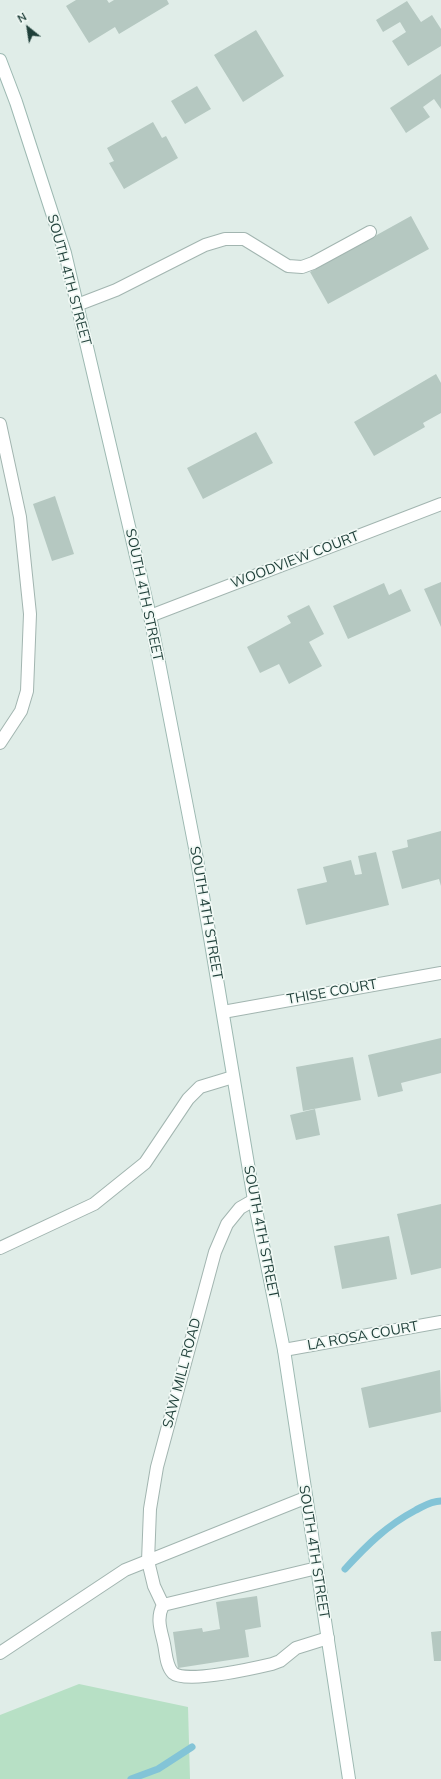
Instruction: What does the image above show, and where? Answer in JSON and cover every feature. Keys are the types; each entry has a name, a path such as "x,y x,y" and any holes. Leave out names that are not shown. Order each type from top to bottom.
{"main road":[{"name":"SOUTH 4TH STREET","path":"0,60 16,102 65,253 150,616 195,848 254,1200 284,1350 305,1498 350,1779"},
{"path":"77,305 116,290 205,245 225,239 244,239 288,266 302,267 313,263 370,232"},
{"path":"0,425 20,517 30,614 27,691 21,711 0,743"},
{"name":"WOODVIEW COURT","path":"150,616 441,504"},
{"name":"THISE COURT","path":"223,1012 441,973"},
{"path":"0,1248 94,1204 145,1163 188,1099 200,1087 233,1077"},
{"name":"SAW MILL ROAD","path":"163,1605 154,1586 148,1561 150,1509 157,1467 215,1252 227,1224 240,1208 254,1200"},
{"name":"LA ROSA COURT","path":"284,1350 441,1322"},
{"path":"0,1653 125,1570 305,1498"},
{"path":"316,1568 163,1605 159,1613 159,1620 168,1664 172,1672 177,1676 194,1678 272,1664 280,1661 296,1648 328,1638"}],"green space":[{"path":"79,1684 188,1707 190,1779 0,1779 0,1715"}],"building":[{"path":"76,0 107,0 109,3 114,0 167,0 169,4 119,34 115,27 89,43 66,6"},
{"path":"407,1 421,22 432,15 441,29 441,46 408,66 392,41 406,32 400,22 383,32 376,20"},
{"path":"256,30 284,76 243,102 214,55"},
{"path":"441,74 441,109 434,99 423,107 430,117 406,133 390,108"},
{"path":"197,86 211,109 185,124 171,101"},
{"path":"153,122 162,138 166,136 178,158 124,189 109,163 114,161 107,148"},
{"path":"411,216 429,249 328,304 310,272"},
{"path":"436,374 441,383 441,413 423,423 425,427 374,456 354,422"},
{"path":"256,432 273,463 203,499 187,468"},
{"path":"55,496 74,554 52,561 33,504"},
{"path":"441,582 441,627 424,589"},
{"path":"384,583 389,595 401,589 411,611 348,639 333,606"},
{"path":"309,605 324,634 309,642 322,666 289,684 279,664 260,673 247,647 291,623 287,616"},
{"path":"441,831 441,886 439,879 402,889 392,851 408,847 407,840"},
{"path":"376,852 389,905 306,925 297,889 327,882 323,867 351,860 355,875 362,874 358,856"},
{"path":"441,1038 441,1073 401,1083 403,1091 378,1097 368,1055"},
{"path":"353,1057 361,1100 303,1111 296,1067"},
{"path":"315,1109 320,1135 296,1140 290,1115"},
{"path":"441,1204 441,1268 411,1275 397,1214"},
{"path":"389,1236 397,1279 342,1289 334,1246"},
{"path":"440,1370 441,1412 369,1428 361,1388"},
{"path":"257,1596 261,1627 245,1630 249,1657 178,1668 173,1632 202,1628 203,1632 220,1629 216,1602"},
{"path":"441,1631 441,1661 434,1661 431,1632"}],"waterway":[{"path":"345,1569 386,1529 425,1505 441,1501"},
{"path":"131,1779 158,1769 192,1747"}]}
